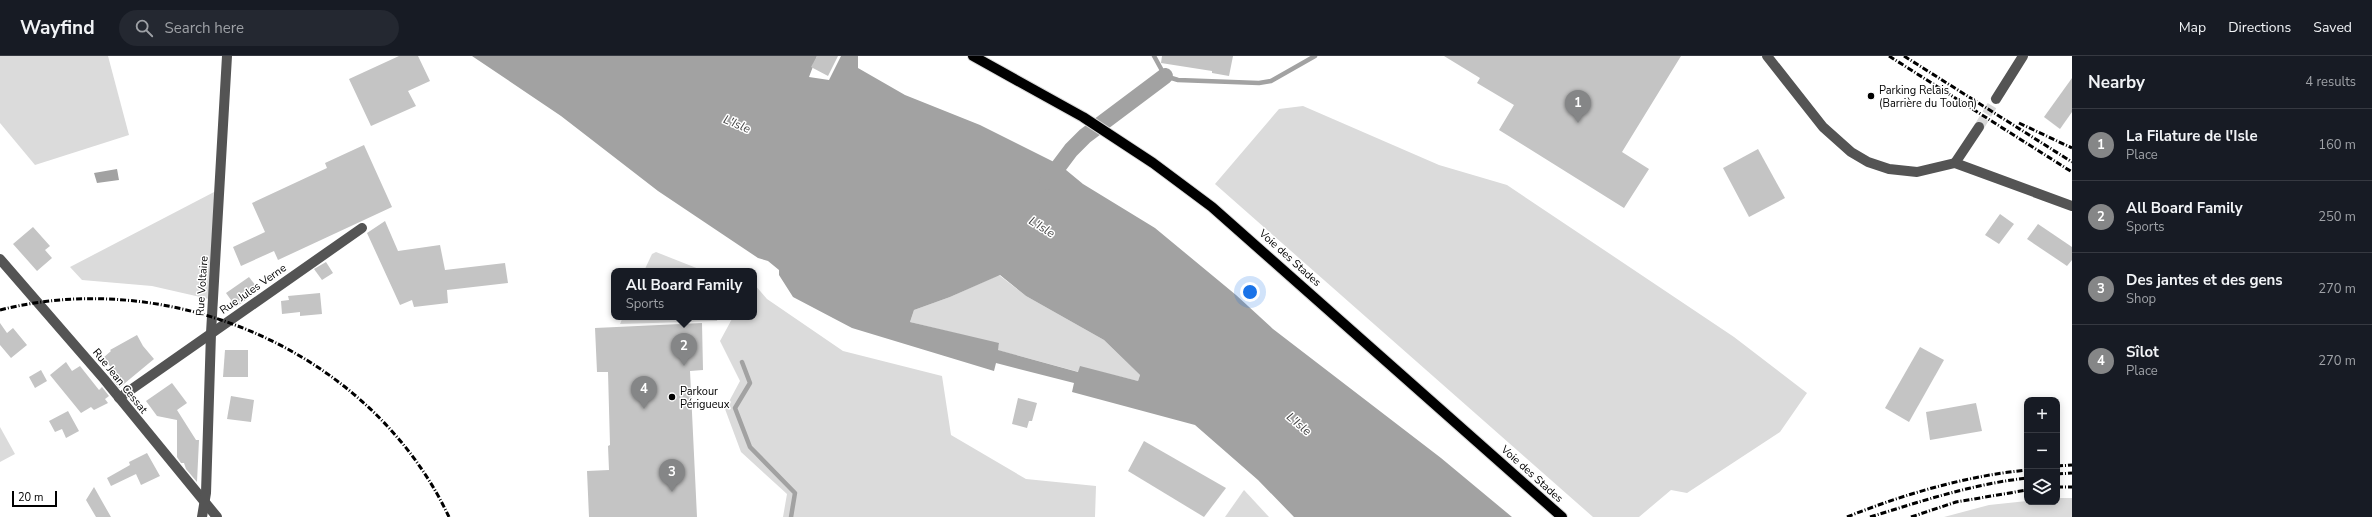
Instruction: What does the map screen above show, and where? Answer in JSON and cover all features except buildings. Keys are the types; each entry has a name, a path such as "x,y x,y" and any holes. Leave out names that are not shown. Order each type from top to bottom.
{"main road":[{"name":"Voie des Stades","path":"973,56 1083,117 1112,135 1182,185 1240,231 1562,517"}],"street":[{"name":"Rue Voltaire","path":"202,517 205,503 211,333 227,56"},
{"path":"1767,56 1823,127 1851,152 1868,162 1889,169 1917,172 1955,163 2072,206"},
{"path":"1996,99 2023,56"},
{"path":"1955,163 1978,127"},
{"name":"Rue Jules Verne","path":"119,398 362,228"},
{"name":"Rue Jean Cessat","path":"1,261 119,398 217,517"}],"shaded area":[{"path":"0,56 108,56 129,135 35,165 0,123"},
{"path":"1303,106 1439,165 1507,185 1734,337 1807,393 1780,432 1687,493 1671,490 1639,517 1593,517 1215,184 1279,109"},
{"path":"216,191 209,299 152,286 82,280 70,267"},
{"path":"656,252 696,268 645,268 652,254"},
{"path":"999,275 1026,296 1104,340 1140,375 1138,381 1080,367 1079,372 997,350 999,344 910,322 914,310 950,297"},
{"path":"757,287 767,299 843,351 942,376 951,435 1026,479 1096,486 1095,517 783,517 787,494 741,452 725,409 740,381 720,341 731,320 757,320"},
{"path":"622,320 717,320 717,321 620,324"},
{"path":"0,427 15,454 0,462"},
{"path":"1244,490 1269,517 1225,517"},
{"path":"2060,498 2072,498 2072,517 1944,517 1989,505 2024,501 2024,505 2060,505"}],"water":[{"name":"L'Isle","path":"472,56 817,56 809,77 829,80 841,56 858,56 858,68 905,95 980,125 1060,165 1083,184 1155,228 1236,295 1273,329 1441,458 1512,517 1294,517 1258,480 1195,425 1072,392 1074,383 996,363 994,371 852,328 793,297 779,275 779,270 768,261 758,258 658,191 561,116","holes":["1000,275 1026,296 1104,340 1140,375 1138,381 1080,366 1078,372 998,350 999,343 910,322 914,310 950,297"]},
{"path":"117,169 119,180 97,183 94,173"}],"waterway":[{"path":"1154,56 1165,76 1178,80 1259,83 1271,81 1315,56"},
{"path":"1047,182 1071,150 1085,136 1165,76"},
{"path":"742,362 750,383 735,408 750,447 795,493 791,517"}],"tunnel":[{"path":"1979,127 1996,99"}],"railway":[{"path":"1889,56 2072,172"},
{"path":"1904,56 2072,162"},
{"path":"2019,123 2072,148"},
{"path":"0,310 66,300 132,301 198,313 260,336 319,368 371,409 415,459 449,517"},
{"path":"2060,466 2072,465"},
{"path":"1847,517 1891,501 1958,481 2024,470"},
{"path":"2060,474 2072,473"},
{"path":"1870,517 1928,499 1967,489 1987,484 2024,478"},
{"path":"2060,487 2072,487"},
{"path":"1911,517 1956,502 2024,491"}],"place":[{"name":"Parking Relais (Barrière du Toulon)","path":"1871,96"},
{"name":"La Filature de l'Isle","path":"1578,123"},
{"name":"All Board Family","path":"684,366"},
{"name":"Parkour Périgueux","path":"672,397"},
{"name":"Sîlot","path":"644,409"},
{"name":"Des jantes et des gens","path":"672,492"}]}
